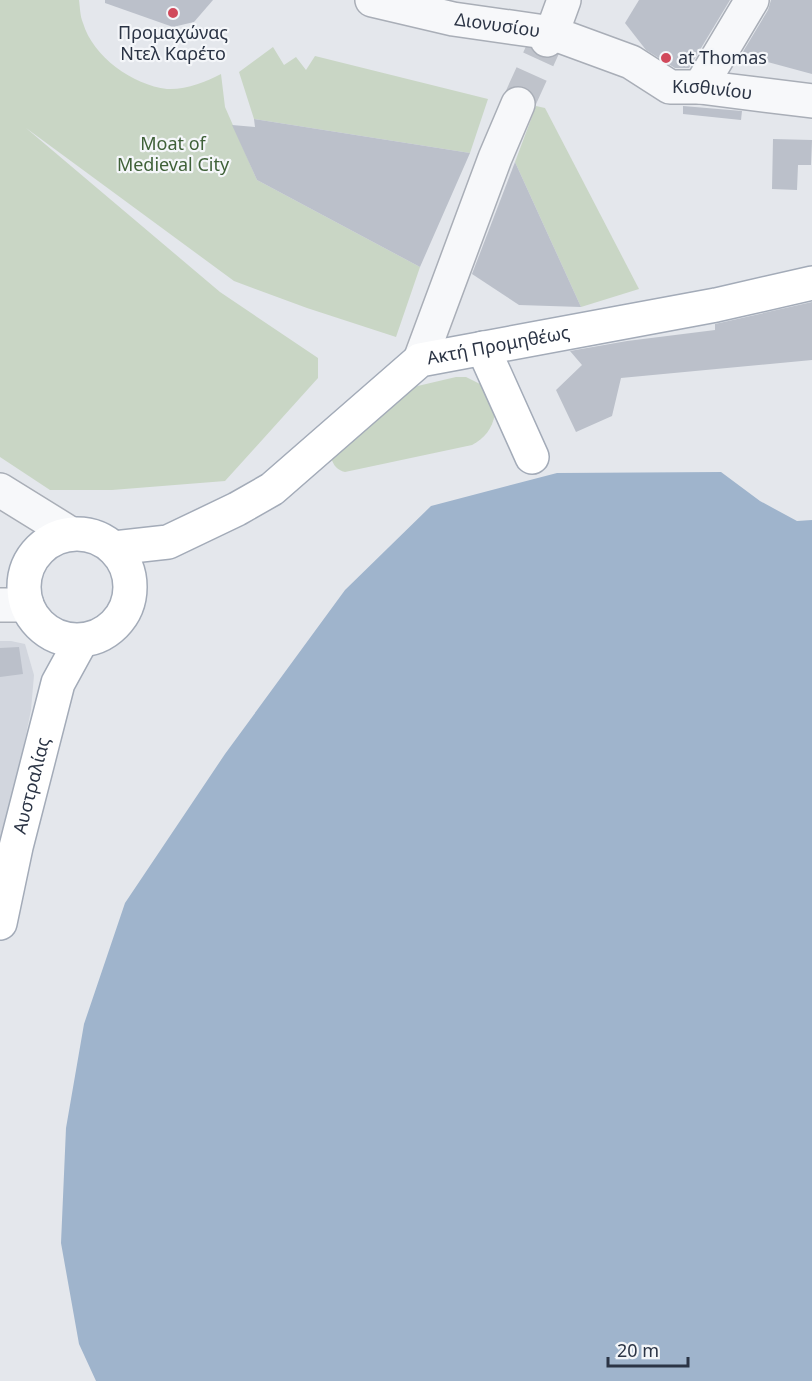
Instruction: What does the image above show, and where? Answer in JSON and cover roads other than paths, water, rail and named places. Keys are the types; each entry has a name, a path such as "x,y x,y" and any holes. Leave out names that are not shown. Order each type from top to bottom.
{"main road":[{"name":"Ακτή Προμηθέως","path":"168,542 237,509 272,489 420,360 716,305 812,283"},
{"path":"483,348 532,457"},
{"path":"71,534 99,539 114,548 124,562 130,579 130,597 124,613 113,627 99,637 81,641 64,639 48,632 14,605 35,555 48,543 71,534"},
{"path":"114,548 168,542"},
{"path":"130,579 168,542"},
{"path":"48,632 58,683"},
{"path":"58,683 81,641"},
{"name":"Αυστραλίας","path":"0,923 16,847 58,683"}],"street":[{"name":"Διονυσίου","path":"372,0 453,20 549,36"},
{"path":"549,36 564,0"},
{"path":"700,87 752,0"},
{"name":"Κισθινίου","path":"549,36 632,62 670,87 700,87 812,101"},
{"path":"420,360 495,158 518,104"},
{"path":"0,490 71,534"}],"water":[{"path":"721,472 760,501 797,521 812,520 812,1381 96,1381 79,1344 61,1243 66,1128 84,1024 125,903 225,754 345,590 431,506 557,473"}],"tunnel":[{"path":"518,104 547,40"}],"place":[{"name":"Προμαχώνας Ντελ Καρέτο","path":"173,13"},
{"name":"at Thomas","path":"666,58"}],"park label":[{"name":"Moat of Medieval City","path":"173,154"}]}
